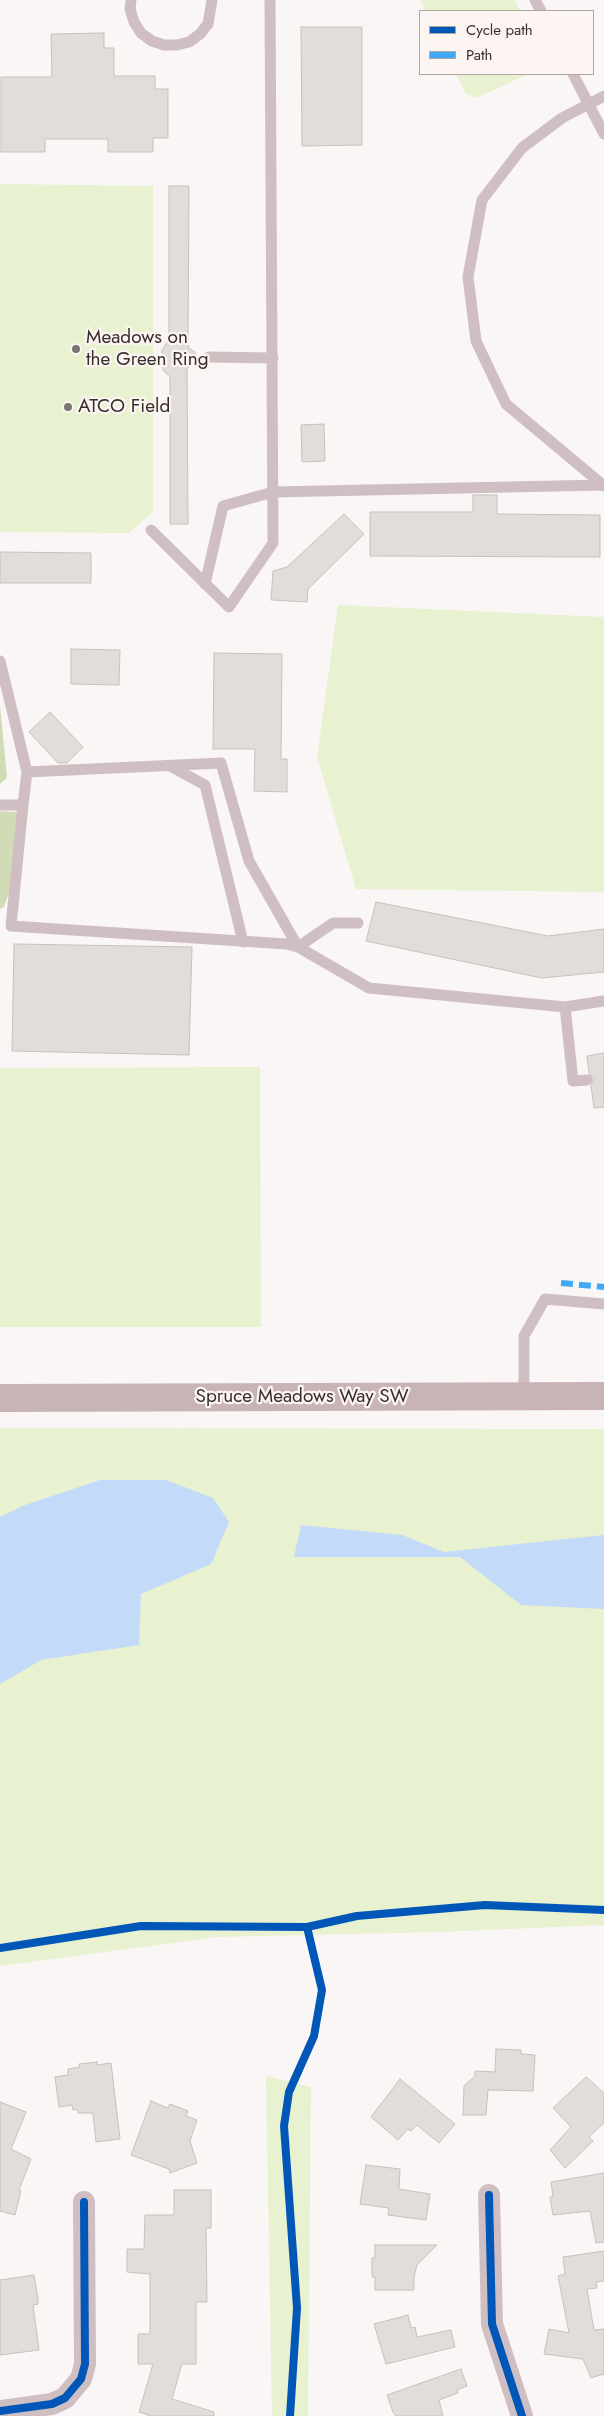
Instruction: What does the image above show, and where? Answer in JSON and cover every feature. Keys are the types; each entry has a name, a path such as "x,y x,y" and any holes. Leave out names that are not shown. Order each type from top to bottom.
{"main road":[{"name":"Spruce Meadows Way SW","path":"0,1398 604,1396"}],"street":[{"path":"489,2195 492,2324 522,2416"},
{"path":"0,2411 52,2404 65,2398 81,2379 85,2364 84,2202"}],"lane":[{"path":"131,0 130,9 134,22 142,33 152,41 164,45 190,42 200,34 208,24 212,11 212,0"},
{"path":"151,530 229,608 273,543 270,0"},
{"path":"574,75 604,134"},
{"path":"603,486 506,404 476,341 468,277 482,200 522,148 562,118 604,96"},
{"path":"209,357 273,358"},
{"path":"205,584 223,506 273,492 603,486"},
{"path":"0,661 28,772 22,805 11,926 298,947 369,988 565,1007 604,1001"},
{"path":"28,772 221,763 249,861 298,947"},
{"path":"168,765 205,785 243,942"},
{"path":"0,805 22,805"},
{"path":"298,947 333,923 358,923"},
{"path":"565,1007 572,1081 587,1080"},
{"path":"524,1396 524,1336 545,1299 604,1304"}],"green space":[{"path":"421,0 515,0 520,10 426,10"},
{"path":"456,75 526,75 477,98 466,94"},
{"name":"Meadows on the Green Ring","path":"0,184 153,186 153,512 129,533 0,532"},
{"path":"338,605 604,617 604,892 356,889 317,757"},
{"path":"0,705 7,778 0,784"},
{"path":"0,811 17,812 21,858 4,907 0,909"},
{"path":"260,1067 261,1327 0,1327 0,1068"},
{"path":"0,1428 604,1429 604,1925 440,1932 217,1937 0,1966"},
{"path":"266,2076 311,2087 308,2416 272,2416"}],"water":[{"path":"100,1480 166,1480 213,1498 229,1522 211,1564 141,1594 139,1645 41,1660 0,1684 0,1517 25,1505"},
{"path":"301,1525 402,1535 444,1552 604,1535 604,1609 521,1605 460,1557 294,1557"}],"building":[{"path":"301,27 362,27 362,145 302,146"},
{"path":"104,33 104,48 114,48 114,76 155,76 155,89 168,89 168,138 153,138 153,152 108,152 108,139 45,139 45,152 1,152 1,77 52,77 51,34"},
{"path":"169,186 189,186 188,347 195,352 197,359 195,364 187,368 188,524 170,524 170,377 163,370 162,360 162,350 169,339"},
{"path":"324,424 325,461 302,462 301,425"},
{"path":"473,495 497,495 497,514 600,515 600,557 370,556 370,512 473,512"},
{"path":"344,514 364,534 308,589 307,602 271,600 273,571 287,567"},
{"path":"0,552 91,553 91,583 0,583"},
{"path":"71,649 120,650 119,685 71,684"},
{"path":"214,653 282,654 281,759 287,759 287,792 254,791 255,749 213,749"},
{"path":"50,712 83,747 67,763 58,763 29,732"},
{"path":"376,902 548,936 604,929 604,972 542,978 366,941"},
{"path":"14,944 192,947 189,1055 12,1051"},
{"path":"604,1053 604,1107 594,1108 591,1086 594,1079 589,1073 587,1056"},
{"path":"496,2049 521,2050 521,2054 535,2055 533,2091 488,2090 486,2115 463,2115 464,2086 475,2076 475,2071 495,2072"},
{"path":"97,2062 97,2065 111,2063 120,2139 96,2142 93,2113 78,2113 77,2109 73,2110 72,2105 59,2107 55,2077 68,2075 68,2069 80,2067 79,2064"},
{"path":"586,2077 604,2093 604,2123 589,2137 593,2141 565,2168 550,2150 571,2127 553,2108"},
{"path":"400,2079 455,2124 439,2143 417,2125 411,2131 408,2129 398,2140 371,2117"},
{"path":"151,2101 168,2108 170,2104 188,2111 186,2116 197,2120 190,2141 197,2163 170,2173 169,2169 131,2155"},
{"path":"0,2102 26,2112 11,2149 31,2159 19,2190 21,2191 15,2215 0,2211"},
{"path":"366,2165 400,2169 399,2189 430,2194 426,2220 388,2215 389,2208 360,2204"},
{"path":"604,2173 604,2242 596,2243 590,2211 553,2215 550,2197 553,2197 551,2182"},
{"path":"174,2190 211,2190 211,2228 206,2228 207,2302 196,2302 196,2364 182,2364 172,2399 214,2412 214,2416 151,2416 139,2412 153,2364 138,2364 138,2334 150,2334 150,2274 127,2272 127,2249 144,2249 145,2215 174,2215"},
{"path":"375,2245 437,2245 417,2265 414,2277 414,2290 375,2290 375,2277 372,2277 372,2258 375,2258"},
{"path":"604,2251 604,2281 596,2282 597,2288 587,2289 594,2330 604,2329 604,2374 591,2378 583,2359 544,2354 549,2329 569,2333 558,2276 565,2274 563,2257"},
{"path":"34,2275 38,2304 33,2305 39,2350 0,2355 0,2280"},
{"path":"408,2315 411,2328 415,2327 417,2337 451,2330 455,2347 386,2364 374,2324"},
{"path":"461,2369 467,2386 457,2390 458,2393 439,2400 443,2416 396,2416 393,2412 387,2395"}],"marked path":[{"path":"561,1283 604,1287"}],"cycle path":[{"path":"0,1948 141,1926 307,1927 357,1916 485,1905 604,1910"},
{"path":"290,2416 297,2308 284,2126 289,2092 314,2036 322,1990 307,1927"},
{"path":"489,2195 492,2324 522,2416"},
{"path":"0,2411 52,2404 65,2398 81,2379 85,2364 84,2202"}],"place":[{"name":"Meadows on the Green Ring","path":"76,349"},
{"name":"ATCO Field","path":"68,407"}]}
